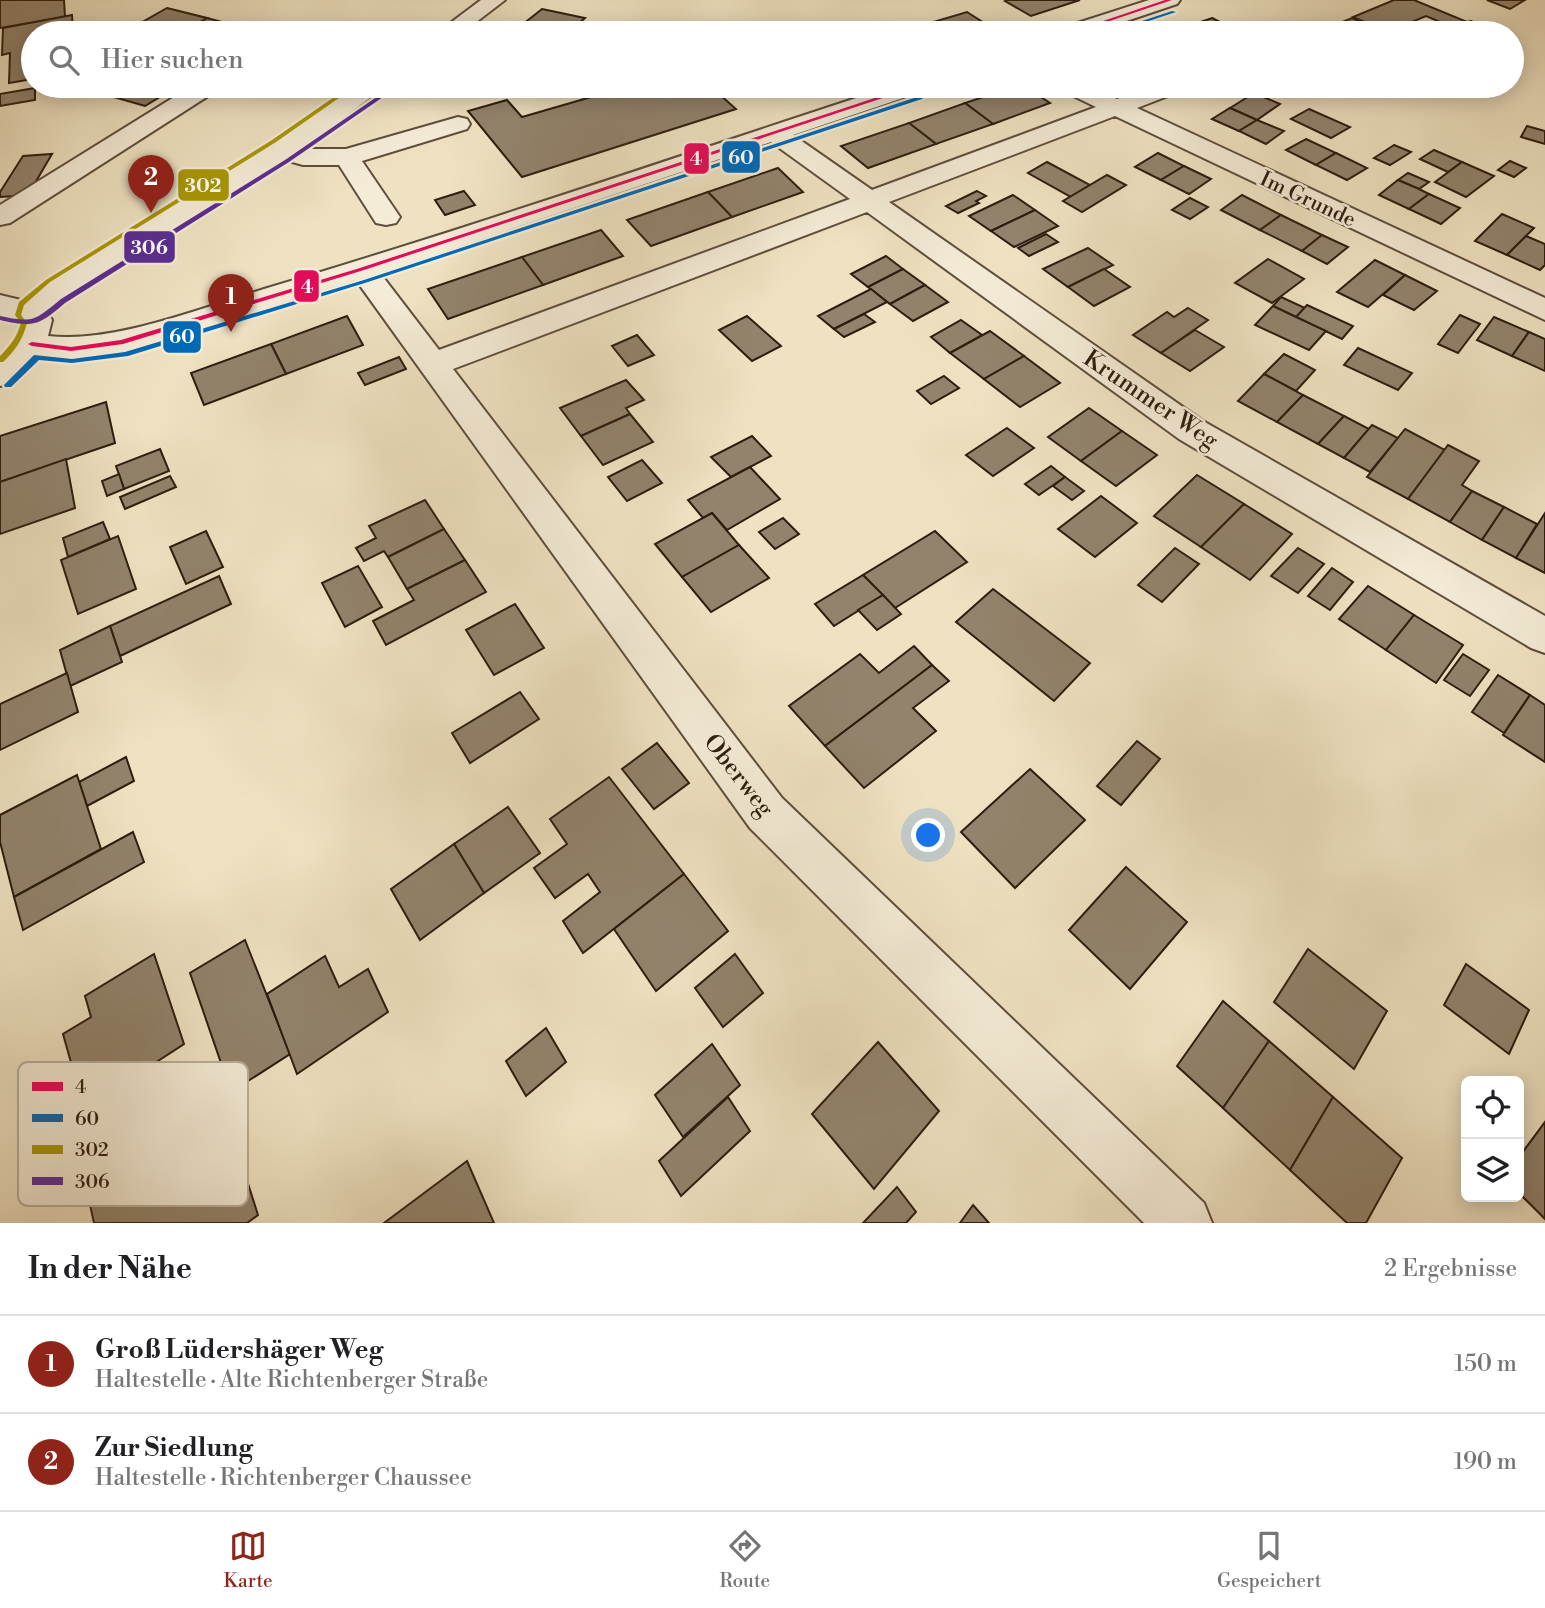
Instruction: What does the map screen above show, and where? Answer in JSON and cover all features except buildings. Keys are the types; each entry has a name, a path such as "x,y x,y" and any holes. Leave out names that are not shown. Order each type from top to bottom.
{"street":[{"path":"465,21 495,0"},
{"path":"1106,21 1170,0"},
{"path":"0,217 189,98"},
{"path":"30,312 56,291 281,151 357,98"},
{"path":"32,344 71,349 121,342 362,268 881,98"},
{"name":"Im Grunde","path":"1097,98 1545,310"},
{"path":"434,364 847,212 869,201 1140,98"},
{"path":"281,151 303,158 348,158 458,124"},
{"name":"Krummer Weg","path":"776,134 1191,430 1545,636"},
{"path":"348,158 386,217"},
{"name":"Oberweg","path":"362,268 766,813 1185,1223"},
{"path":"0,305 30,312 37,320 32,344 19,360 0,375"}],"transit line":[{"name":"4","path":"1106,21 1170,0"},
{"name":"60","path":"1146,21 1174,12"},
{"name":"302","path":"0,360 12,348 20,334 24,323 18,315 21,304 48,281 274,141 336,98"},
{"name":"306","path":"0,318 21,322 40,319 63,301 287,161 378,98"},
{"name":"4","path":"32,344 71,349 121,342 362,269 880,98"},
{"name":"60","path":"8,385 37,357 72,361 125,354 366,281 920,98"}],"place":[{"name":"Zur Siedlung","path":"151,213"},
{"name":"Groß Lüdershäger Weg","path":"231,332"}]}
